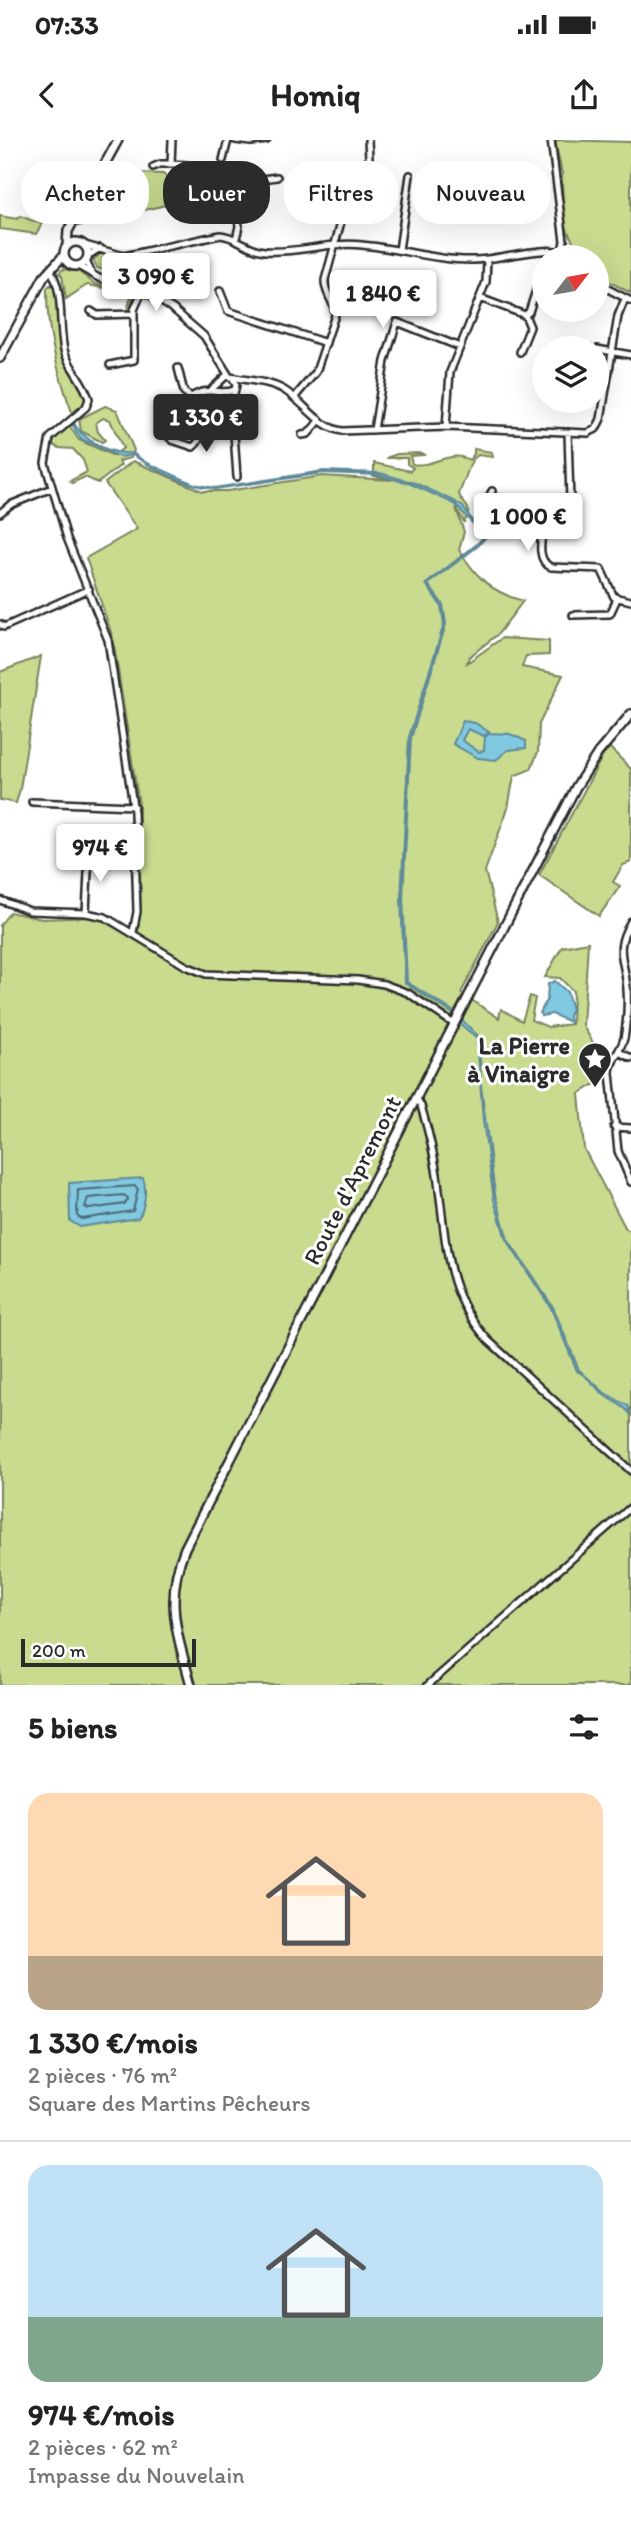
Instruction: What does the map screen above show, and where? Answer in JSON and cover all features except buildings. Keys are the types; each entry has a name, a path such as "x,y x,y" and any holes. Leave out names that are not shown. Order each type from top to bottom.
{"street":[{"path":"0,358 38,286 64,254 68,231 118,140"},
{"path":"171,161 172,140"},
{"path":"223,160 228,140"},
{"path":"235,140 267,140"},
{"path":"294,398 316,372 326,342 335,310 324,285 344,211 369,158 368,140"},
{"path":"551,140 563,245"},
{"path":"153,167 163,164"},
{"path":"399,250 410,175"},
{"path":"270,179 278,177"},
{"path":"236,239 238,224"},
{"path":"71,228 82,244 91,272"},
{"path":"67,246 82,244 124,256 208,236 225,235 253,249 268,252 362,244 461,260 487,260 532,252"},
{"path":"78,266 100,248"},
{"path":"64,254 69,264"},
{"path":"446,427 450,372 480,298 487,274 487,260"},
{"path":"51,268 69,264 78,266 99,278 143,289 192,324 209,344 227,384 232,404 237,477"},
{"path":"51,268 58,287 64,348 69,365 89,399 86,407 59,428 47,444 45,463 71,547 108,640 134,806 137,912 133,932"},
{"path":"191,397 243,380 267,382 337,430 446,427 593,432 599,425 618,316 628,300 609,288"},
{"path":"110,365 134,360 134,314 143,289"},
{"path":"220,291 228,311 326,342"},
{"path":"480,298 525,316 530,327 520,352"},
{"path":"525,316 532,303"},
{"path":"91,311 97,315 134,314"},
{"path":"373,430 385,361 397,322 460,347"},
{"path":"609,351 631,355"},
{"path":"163,430 172,440 187,447 198,443 199,421 191,397 184,392 178,368"},
{"path":"302,435 308,434 320,420"},
{"path":"544,519 566,510 570,501 568,432"},
{"path":"0,513 10,505 52,488"},
{"path":"492,491 490,495 499,500 528,509 544,519"},
{"path":"544,519 541,554 545,564 551,567 601,569 612,595 617,599 631,601"},
{"path":"0,624 4,627 89,589"},
{"path":"573,615 610,614 617,599"},
{"name":"Route d'Apremont","path":"191,1685 175,1625 173,1604 174,1585 181,1558 582,776 631,714"},
{"path":"32,802 134,806"},
{"path":"86,913 89,852"},
{"path":"0,900 30,911 86,913 112,920 186,966 206,974 358,980 384,984 408,993 454,1024"},
{"path":"631,921 620,943 627,991 625,1038 610,1064 614,1127 621,1159 631,1182"},
{"path":"619,1052 631,1058"},
{"path":"416,1097 421,1106 436,1166 449,1271 471,1320 505,1356 631,1471"},
{"path":"614,1127 631,1128"},
{"path":"428,1685 631,1507"}],"green space":[{"path":"555,140 631,142 631,293 609,282 609,245 575,245 563,221 562,174"},
{"path":"149,173 163,174 163,206 149,209"},
{"path":"0,216 17,219 21,216 21,224 42,224 36,234 0,229"},
{"path":"101,253 125,260 147,255 151,269 147,284 97,268 93,260"},
{"path":"63,269 79,272 95,284 129,291 133,299 130,310 127,311 131,296 127,292 87,285 66,299 62,276 59,273"},
{"path":"50,285 55,289 60,342 66,365 87,398 85,404 73,415 62,384 51,337 47,304 47,288"},
{"path":"105,406 117,410 134,450 131,458 119,461 121,465 98,483 85,477 72,483 70,481 87,472 83,460 73,449 59,448 50,443 60,431 70,427 79,440 114,456 123,448 110,420 103,418 96,423 98,432 105,440 102,442 81,431 79,419"},
{"path":"474,449 492,452 493,457 478,455 472,460 459,494 468,512 464,522 456,508 464,532 459,550 486,583 523,601 498,634 469,657 467,663 502,638 549,641 549,655 526,656 522,667 563,675 539,724 538,752 531,769 514,776 508,808 485,871 498,922 461,993 499,1018 501,1009 522,1021 530,996 535,998 531,1020 548,1027 572,1024 573,991 560,978 545,977 562,947 588,942 583,1026 594,1044 597,1062 604,1068 603,1079 579,1094 584,1149 626,1229 631,1231 631,1685 0,1685 0,925 10,912 42,919 96,917 133,937 139,929 139,805 113,638 86,558 137,529 105,483 133,461 202,491 227,491 322,476 392,480 374,476 374,463 410,471 413,468 407,464 407,458 386,458 397,454 422,453 424,455 410,456 412,464 419,465 448,457 469,460"},
{"path":"41,656 20,789 16,803 0,800 0,672"},
{"path":"608,746 631,769 631,862 623,865 613,882 620,886 599,916 539,875"}],"water":[{"path":"72,420 83,434 98,445 115,452 133,453 145,462 194,484 214,488 323,471 380,473 415,483 454,501 463,507 475,524 492,530 478,546 428,584 443,605 446,624 411,738 403,897 407,982 456,1013 455,1015 405,983 401,900 409,737 444,624 441,606 426,584 477,544 488,532 474,525 455,504 411,484 378,475 324,473 215,489 194,485 162,472 133,455 120,457 81,439 70,421"},
{"path":"463,721 475,723 489,732 484,736 468,729 462,740 479,752 484,750 485,737 490,733 510,734 526,741 526,748 508,750 496,760 478,758 453,744"},
{"path":"555,981 567,992 572,1009 570,1022 552,1014 541,1016 547,999 548,984"},
{"path":"461,1019 479,1037 481,1086 495,1194 508,1240 553,1307 579,1370 605,1393 628,1406 631,1415 577,1371 551,1308 506,1239 494,1200 483,1121 477,1038 459,1023"},
{"path":"143,1178 145,1199 138,1218 80,1227 70,1221 69,1183"}],"place":[{"name":"La Pierre à Vinaigre","path":"595,1089"}]}
